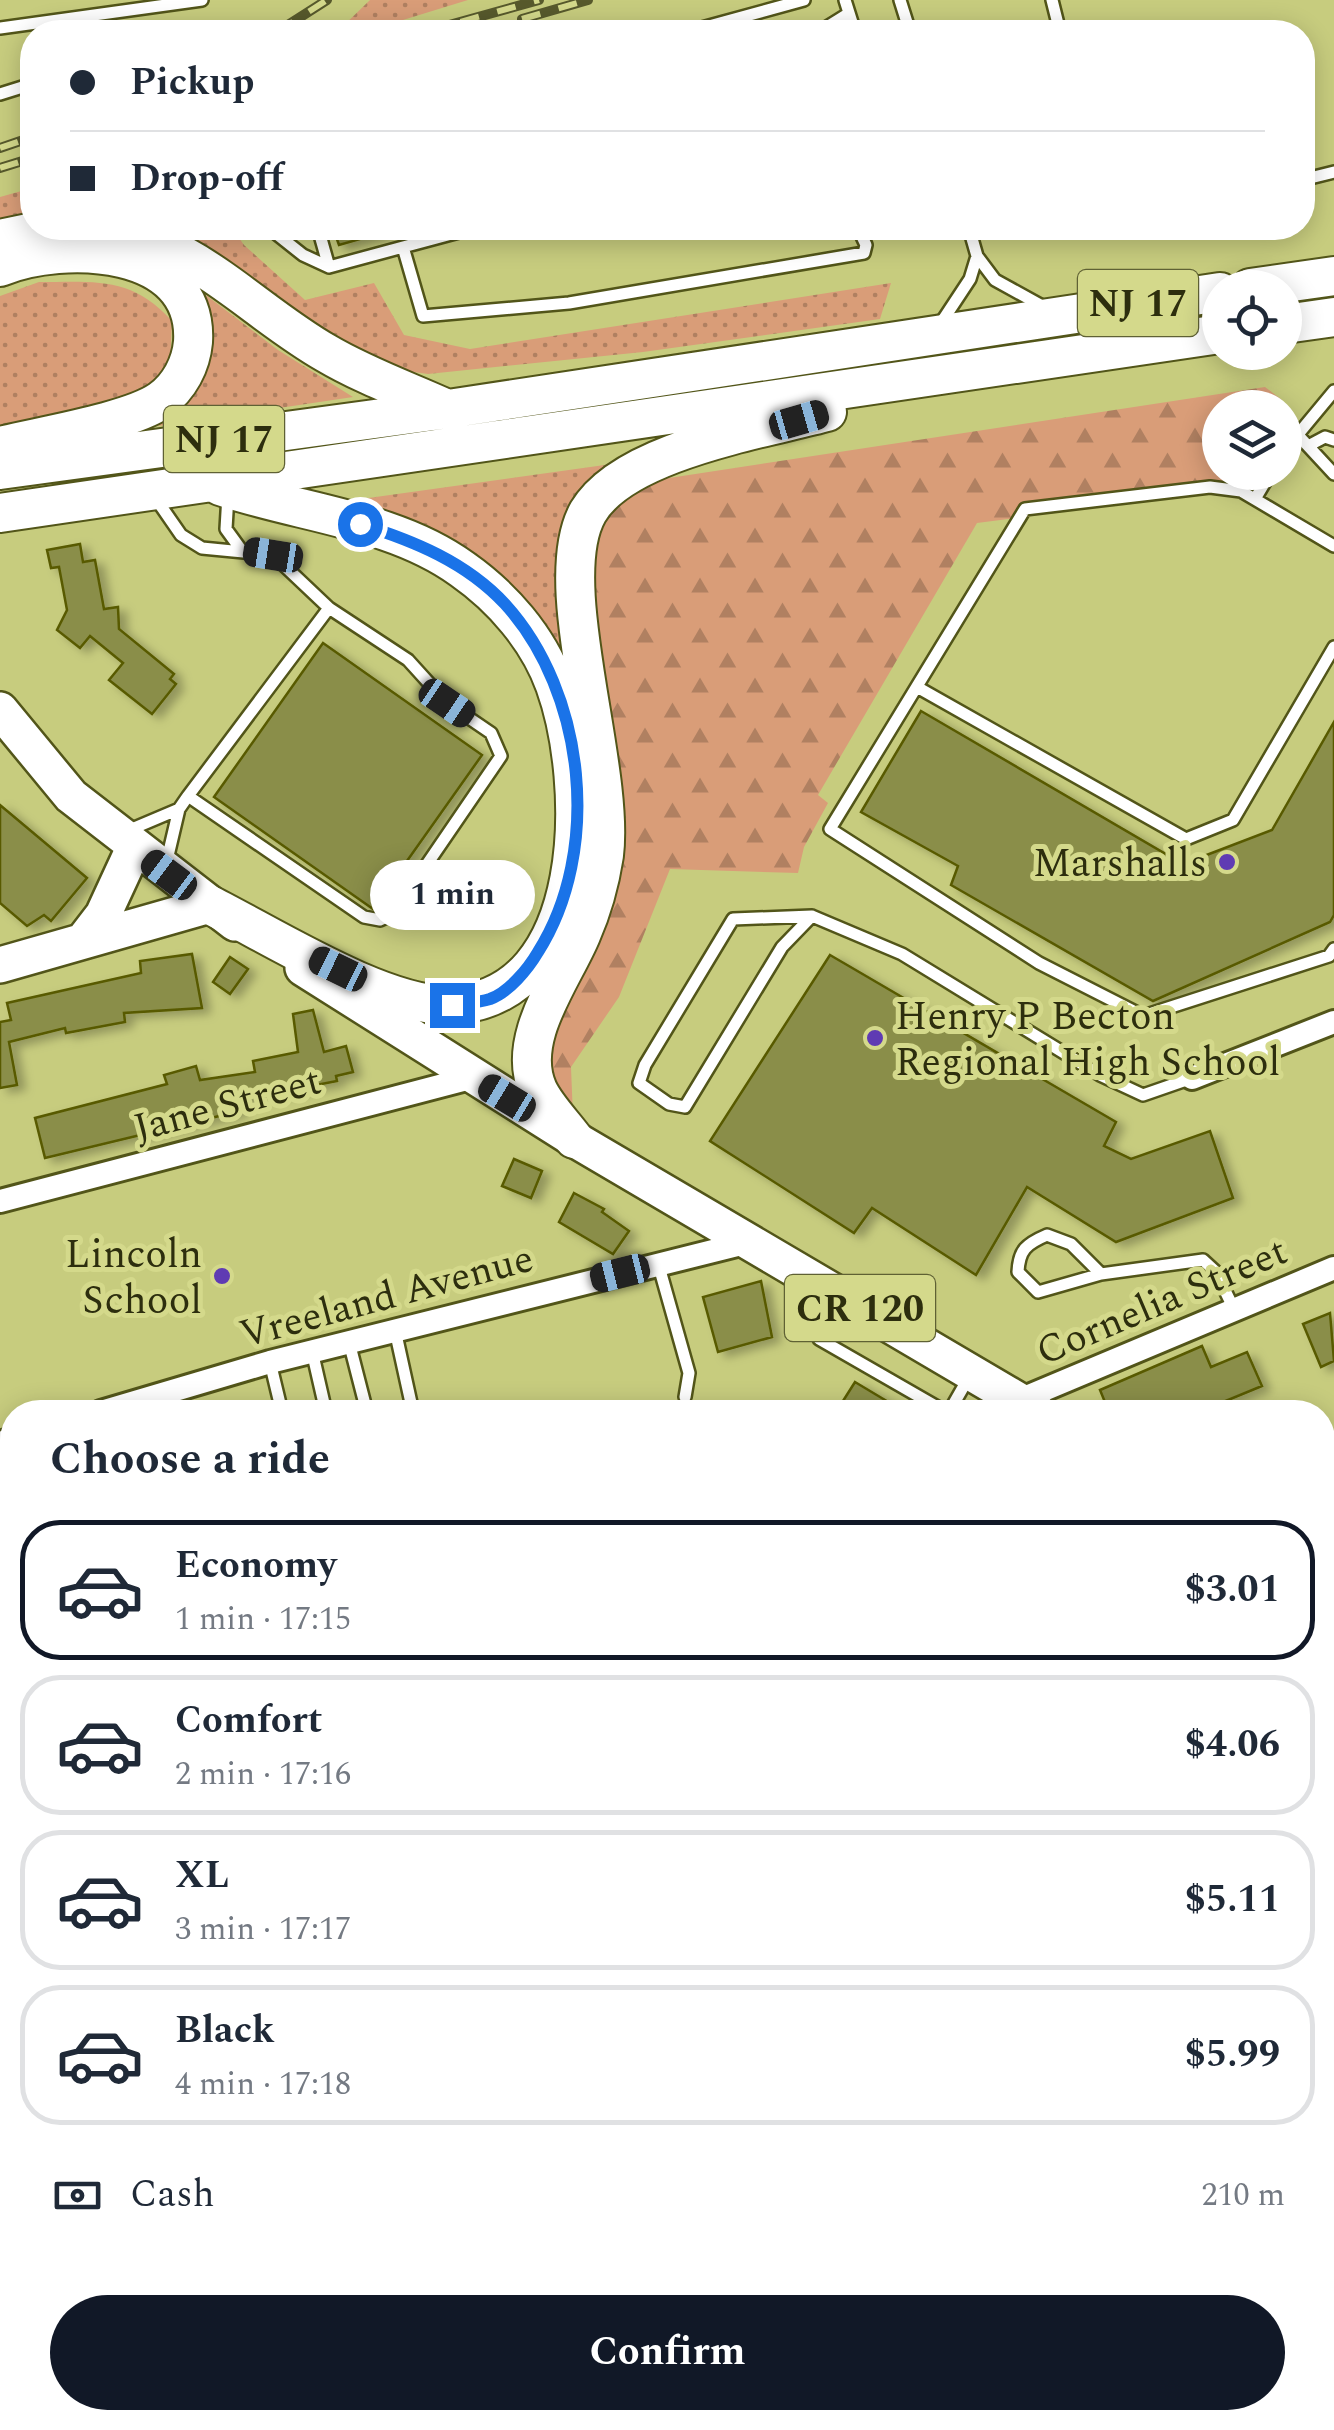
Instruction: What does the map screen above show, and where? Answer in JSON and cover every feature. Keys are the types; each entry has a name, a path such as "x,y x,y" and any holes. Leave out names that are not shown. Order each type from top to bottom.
{"highway":[{"path":"152,240 179,251 327,354 448,409"},
{"path":"0,267 33,256 73,253 125,258 148,268 174,288 184,300 193,330 184,372 157,403 0,446"},
{"name":"NJ 17","path":"1302,281 1334,276"},
{"name":"NJ 17","path":"0,470 448,409 1202,294"},
{"path":"1302,322 1334,317"},
{"name":"NJ 17","path":"0,513 150,490 218,486 1202,337"},
{"path":"574,1139 538,1090 532,1063 535,1036 582,933 604,854 604,798 574,577 576,544 588,512 611,484 642,464 971,370"},
{"path":"210,905 380,993 416,1004 452,1005 493,998 528,969 552,931 572,876 578,812 569,735 554,683 533,642 504,604 461,567 416,542 218,486"}],"main road":[{"path":"0,710 50,774 125,841 210,905"},
{"path":"83,941 103,915 125,841"},
{"name":"CR 120","path":"210,905 474,1078 1015,1400"},
{"path":"3,958 83,941 210,905"}],"street":[{"path":"1192,1078 1334,1022"},
{"name":"Jane Street","path":"0,1202 474,1078"},
{"name":"Vreeland Avenue","path":"142,1400 312,1351 750,1242"},
{"name":"Cornelia Street","path":"1042,1400 1234,1308 1334,1268"}],"lane":[{"path":"58,20 202,0"},
{"path":"731,20 804,0"},
{"path":"845,0 850,20"},
{"path":"839,20 848,14"},
{"path":"285,240 330,267 429,240"},
{"path":"322,240 330,267"},
{"path":"403,247 423,316 569,303 864,253 864,240"},
{"path":"972,240 977,256 995,280 1056,314"},
{"path":"935,333 970,279 977,256"},
{"path":"1302,426 1334,391"},
{"path":"1308,446 1325,437 1334,440"},
{"path":"1302,440 1334,474"},
{"path":"218,486 226,530 242,550"},
{"path":"1334,546 1241,491 1210,487 1026,509 830,828 1039,963 1143,1016 1329,956 1334,948"},
{"path":"150,490 182,536 202,548 273,555 329,608 408,660 447,703 492,733 501,756 392,914 380,920 364,917 188,796"},
{"path":"1255,499 1260,490"},
{"path":"169,875 165,854 179,809 329,608"},
{"path":"917,687 1186,840 1233,820 1334,647"},
{"path":"125,841 179,809"},
{"path":"812,916 782,946 685,1107 669,1104 639,1083 733,919 812,916 902,954 1100,1075 1143,1095 1192,1078"},
{"path":"1101,1274 1071,1244 1047,1235 1028,1243 1019,1255 1018,1272 1038,1292 1101,1274 1190,1258 1203,1260 1216,1272 1234,1308"},
{"path":"658,1263 690,1373 685,1397"},
{"path":"840,1296 819,1339 926,1400"},
{"path":"395,1330 410,1400"},
{"path":"349,1342 365,1400"},
{"path":"312,1351 323,1400"},
{"path":"270,1362 279,1400"},
{"path":"955,1400 972,1374"}],"green space":[{"path":"370,0 468,0 403,20 349,20"},
{"path":"20,191 20,224 0,228 0,197"},
{"path":"164,240 240,240 305,300 374,283 404,335 470,349 891,283 880,319 643,352 428,374 370,366"},
{"path":"39,282 95,282 127,289 157,306 172,321 170,367 139,402 0,431 0,296"},
{"path":"190,283 278,350 353,397 158,426 194,392"},
{"path":"1202,397 1202,490 1231,490 977,523 818,795 828,803 804,847 798,873 670,869 619,997 571,1067 573,1117 545,1082 585,566 614,505 656,480"},
{"path":"626,462 568,515 556,555 567,694 540,643 347,501"}],"building":[{"path":"80,544 83,562 95,560 104,609 118,607 119,629 174,674 170,679 176,684 152,714 109,680 123,663 90,636 80,648 57,630 67,610 59,567 51,568 47,550"},
{"path":"323,643 482,755 373,909 214,797"},
{"path":"921,711 1183,864 1272,830 1334,722 1334,915 1330,922 1153,1001 951,885 958,866 861,812"},
{"path":"0,805 87,878 51,921 44,915 27,926 0,903"},
{"path":"192,954 202,1008 124,1013 125,1022 66,1033 65,1028 9,1042 17,1085 0,1088 0,1022 11,1020 7,1003 141,973 140,961"},
{"name":"Henry P Becton Regional High School","path":"830,955 1116,1122 1104,1146 1131,1159 1210,1131 1233,1198 1116,1242 1027,1187 976,1275 872,1208 854,1233 710,1141"},
{"path":"230,957 248,969 230,994 213,982"},
{"path":"313,1010 324,1052 346,1046 353,1072 336,1076 337,1081 238,1100 240,1111 45,1158 35,1118 167,1084 164,1075 196,1066 200,1080 255,1072 253,1061 298,1052 293,1014"},
{"path":"514,1159 542,1171 531,1198 502,1186"},
{"path":"574,1193 604,1209 602,1212 629,1231 613,1254 559,1222"},
{"path":"761,1281 772,1337 718,1352 703,1297"},
{"path":"1330,1313 1334,1361 1321,1367 1303,1324"},
{"path":"1202,1346 1211,1367 1247,1352 1262,1386 1228,1400 1104,1400 1100,1390"},
{"path":"855,1382 885,1400 844,1400"}],"railway":[{"path":"296,20 327,0"},
{"path":"467,20 539,0"},
{"path":"522,19 588,0"},
{"path":"0,148 20,141"},
{"path":"0,168 20,162"}],"place":[{"name":"Marshalls","path":"1227,862"},
{"name":"Henry P Becton Regional High School","path":"875,1038"},
{"name":"Lincoln School","path":"222,1276"}],"route":[{"path":"360,524 416,542 461,567 504,604 533,642 554,683 569,735 578,812 572,876 552,931 528,969 493,998 452,1005"}]}
